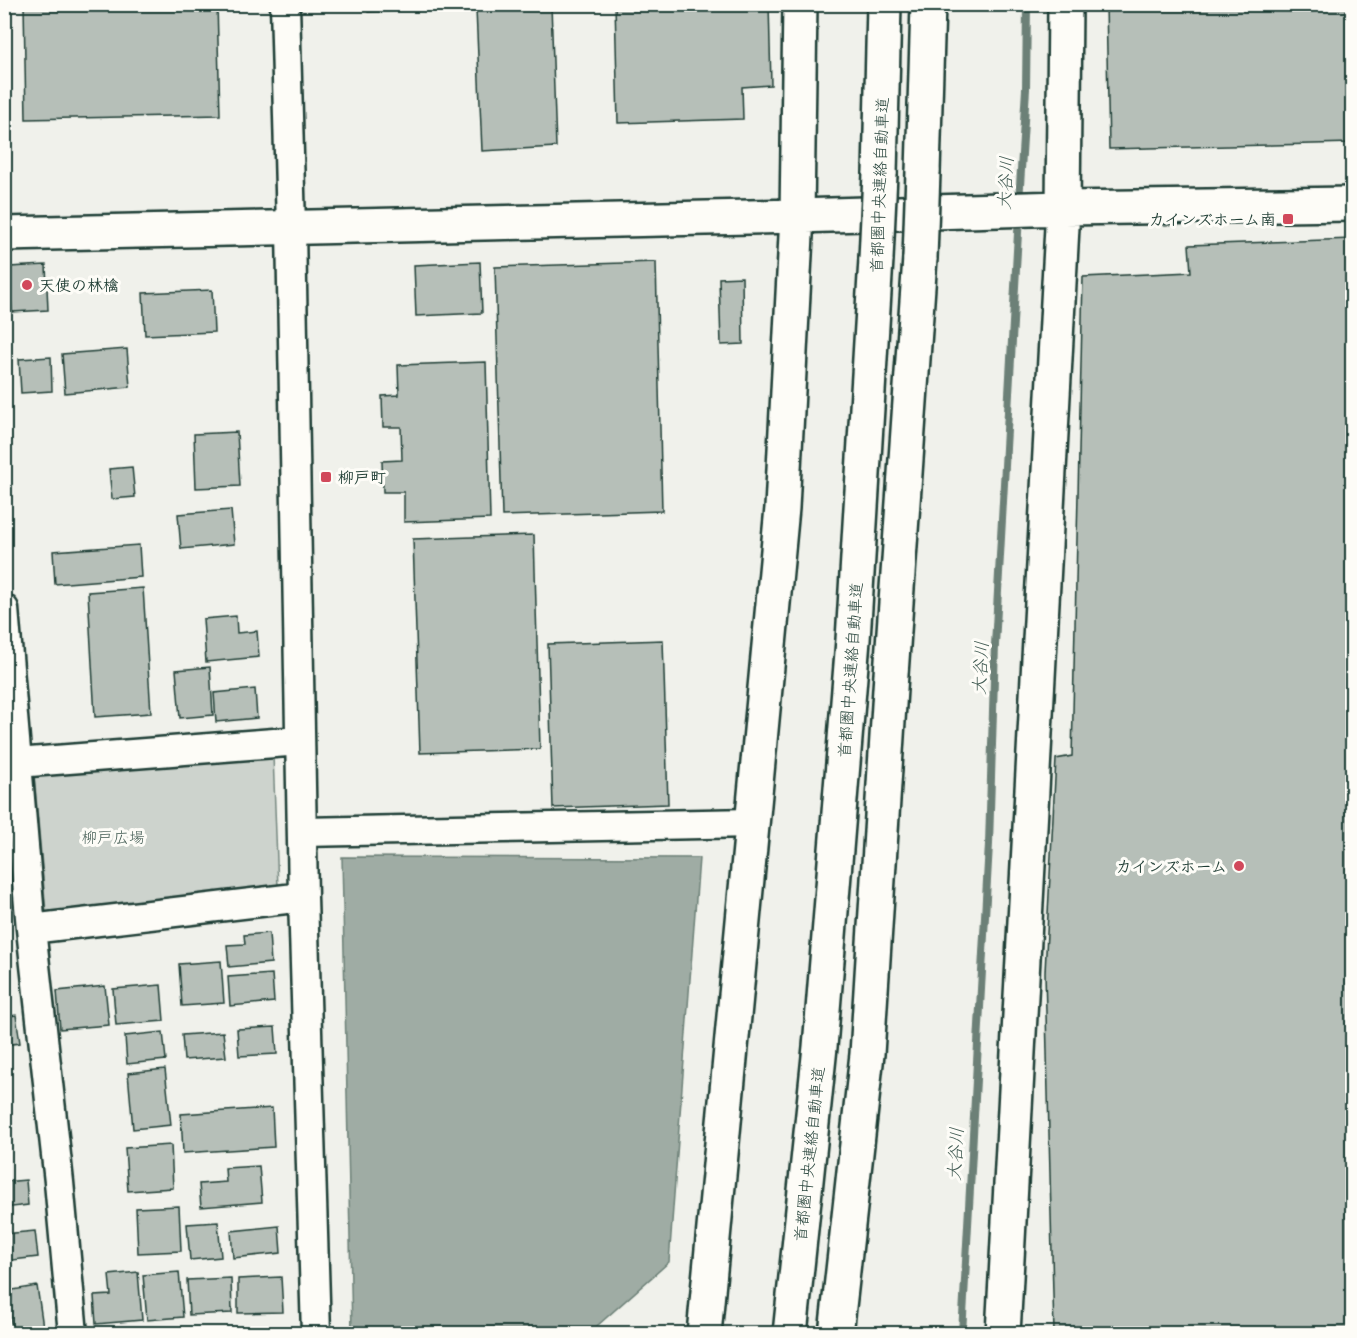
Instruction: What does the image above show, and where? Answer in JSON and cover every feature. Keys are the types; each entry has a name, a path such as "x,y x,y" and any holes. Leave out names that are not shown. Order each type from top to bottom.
{"main road":[{"path":"704,1334 782,508 797,216 800,4"},
{"name":"首都圏中央連絡自動車道","path":"790,1334 820,1047 854,640 876,259 884,4"},
{"path":"836,1334 867,1054 920,258 928,4"},
{"path":"1003,1334 1063,208 1065,4"},
{"path":"4,234 1063,208 1353,204"}],"street":[{"path":"285,4 303,897 316,1334"},
{"path":"4,609 11,763 59,1182 73,1334"},
{"path":"11,763 300,741"},
{"path":"302,832 753,823"},
{"path":"31,929 303,897"}],"green space":[{"name":"柳戸広場","path":"273,755 278,888 46,912 34,774"}],"shaded area":[{"path":"342,857 699,858 669,1262 589,1333 352,1333"}],"building":[{"path":"4,4 8,4 9,93 4,93"},
{"path":"24,4 217,4 220,115 26,119"},
{"path":"368,4 468,4 468,9 368,12"},
{"path":"615,4 769,4 771,85 742,87 743,119 618,123"},
{"path":"1106,4 1352,4 1352,143 1109,149"},
{"path":"551,5 556,147 482,151 476,9"},
{"path":"1352,239 1352,1334 1054,1334 1045,972 1056,759 1072,756 1083,277 1191,272 1189,245"},
{"path":"480,262 482,313 416,316 414,265"},
{"path":"656,262 662,511 502,516 495,267"},
{"path":"46,265 48,310 12,312 9,267"},
{"path":"742,277 743,344 721,345 719,278"},
{"path":"212,290 214,332 145,335 143,293"},
{"path":"127,349 130,387 65,393 62,354"},
{"path":"51,357 52,391 21,393 19,359"},
{"path":"486,362 490,519 404,522 404,492 383,492 382,461 402,460 401,427 383,427 382,396 399,395 398,365"},
{"path":"237,432 240,486 196,488 194,434"},
{"path":"132,467 135,497 112,499 109,469"},
{"path":"231,510 234,544 181,549 178,514"},
{"path":"534,535 540,749 420,753 413,539"},
{"path":"139,545 141,577 55,584 53,551"},
{"path":"143,588 151,713 95,717 88,592"},
{"path":"236,616 237,633 257,631 259,657 206,662 203,619"},
{"path":"663,640 668,804 553,808 548,644"},
{"path":"210,667 213,715 180,718 176,670"},
{"path":"255,689 257,718 216,722 214,693"},
{"path":"269,933 271,963 229,967 227,945 245,944 244,935"},
{"path":"221,961 224,1003 182,1006 179,964"},
{"path":"272,974 274,1002 230,1006 228,977"},
{"path":"161,985 164,1021 116,1025 113,989"},
{"path":"105,986 109,1025 60,1029 57,991"},
{"path":"16,1015 20,1043 4,1045 4,1017"},
{"path":"275,1027 277,1054 239,1056 237,1029"},
{"path":"163,1032 166,1060 127,1064 125,1036"},
{"path":"223,1032 226,1057 184,1060 182,1035"},
{"path":"165,1069 171,1125 133,1129 128,1073"},
{"path":"272,1108 274,1147 183,1153 181,1114"},
{"path":"171,1145 173,1188 128,1191 125,1148"},
{"path":"259,1166 262,1202 201,1207 199,1184 226,1182 225,1168"},
{"path":"26,1180 28,1205 4,1208 4,1182"},
{"path":"179,1206 181,1251 138,1253 136,1208"},
{"path":"218,1222 221,1257 190,1260 187,1224"},
{"path":"279,1226 281,1253 233,1258 231,1231"},
{"path":"35,1231 38,1257 4,1261 4,1234"},
{"path":"138,1272 142,1320 96,1324 94,1296 111,1295 109,1275"},
{"path":"179,1272 183,1317 147,1320 143,1275"},
{"path":"281,1277 283,1312 238,1313 238,1279"},
{"path":"231,1278 232,1313 189,1315 187,1280"},
{"path":"37,1286 44,1334 13,1334 6,1291"}],"waterway":[{"name":"大谷川","path":"1019,202 1026,89 1027,4"},
{"name":"大谷川","path":"962,1334 989,844 995,645 1019,215"}],"place":[{"name":"カインズホーム南","path":"1288,219"},
{"name":"天使の林檎","path":"27,285"},
{"name":"柳戸町","path":"326,477"},
{"name":"カインズホーム","path":"1239,866"}]}
